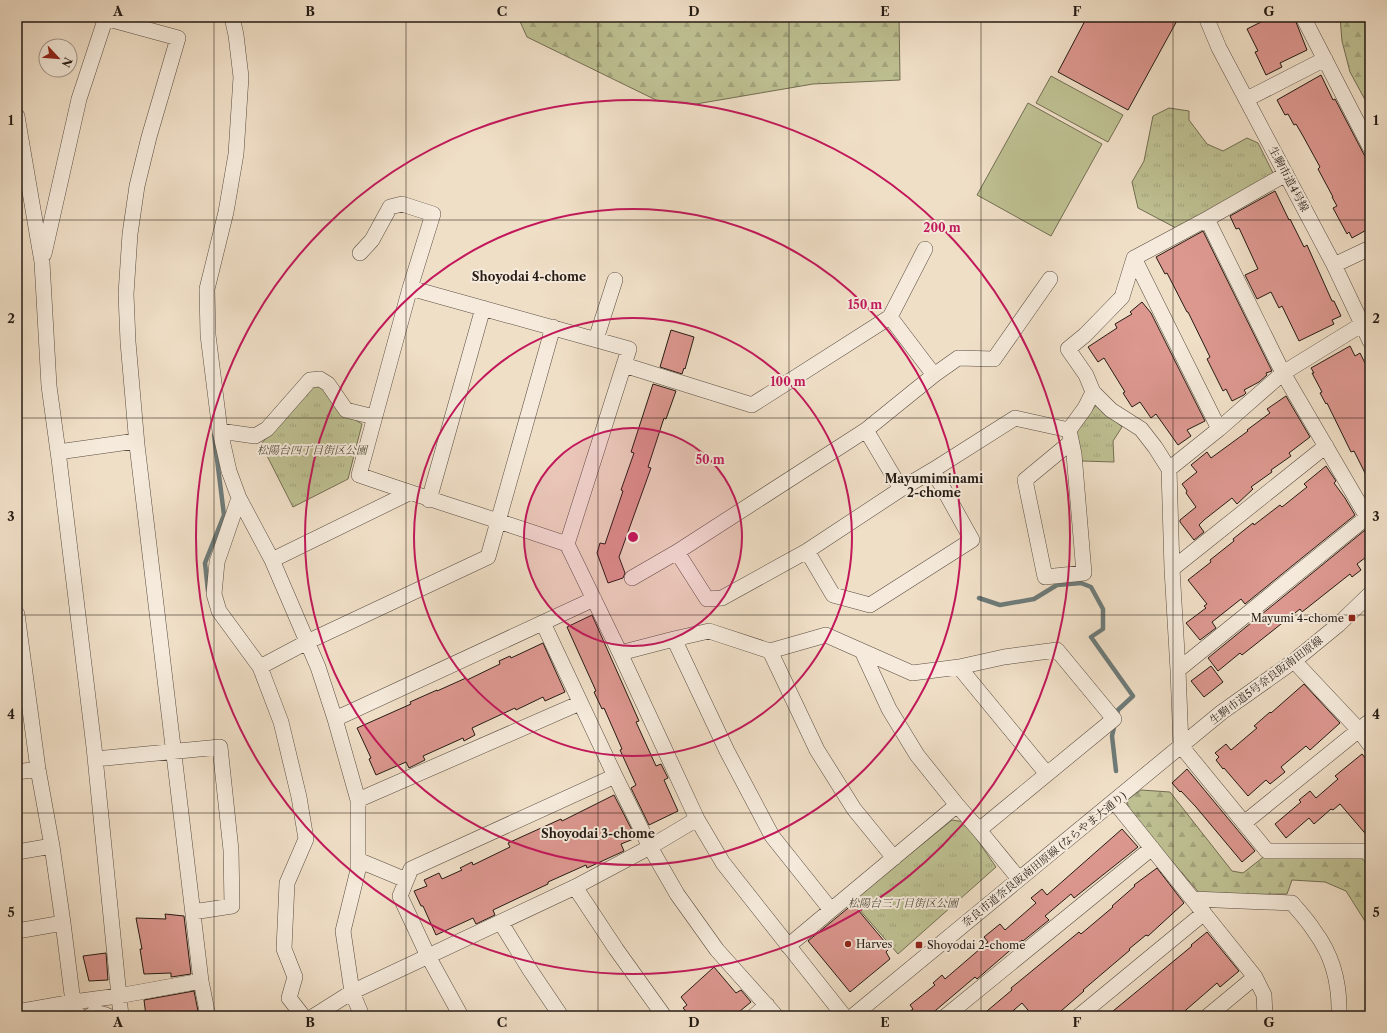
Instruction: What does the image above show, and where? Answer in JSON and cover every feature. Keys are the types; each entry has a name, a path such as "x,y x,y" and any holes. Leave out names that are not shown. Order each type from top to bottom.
{"street":[{"path":"42,262 79,99 106,17 178,38 149,137 137,186 130,234 126,302 136,441 201,982 208,1016"},
{"path":"232,17 242,77 236,154 226,212 207,289 208,335 220,431 229,471 239,498 272,560 318,668 335,719 358,800 358,870 343,931 352,992 362,1016"},
{"name":"生駒市道4号線","path":"1206,17 1219,48 1334,265 1370,341"},
{"path":"1303,17 1370,147"},
{"path":"1247,99 1325,59"},
{"path":"17,116 42,262 49,386 95,759 121,1016"},
{"path":"1286,174 1134,258 1122,297 1085,335 1068,349 1086,375 1093,392 1111,410 1141,430 1155,447 1169,469 1172,569 1181,746 1268,851 1369,851"},
{"path":"360,253 372,240 390,207 402,204 433,214 410,288 359,475 429,500 498,520 567,544"},
{"path":"1178,670 1367,517 1283,373 1207,219"},
{"path":"1334,265 1370,248"},
{"path":"624,365 752,405 890,317 925,249"},
{"path":"1134,258 1220,429"},
{"path":"632,578 676,552 866,430 934,375 958,358 994,359 1050,278"},
{"path":"596,339 615,280"},
{"path":"410,288 629,349 567,544 620,653 697,820 723,863 844,1016"},
{"path":"429,500 483,308"},
{"path":"890,317 934,375"},
{"path":"1169,469 1220,429 1283,373 1362,325"},
{"path":"260,667 307,642 488,557 553,327"},
{"path":"220,431 255,436 267,429 310,380 320,379 328,384 346,410 374,417"},
{"path":"1070,436 1074,454 1084,573 1045,578 1025,480 1070,436 1093,392"},
{"path":"676,552 707,599 722,598 807,551 901,489 1015,418 1070,436"},
{"path":"866,430 901,489"},
{"path":"58,452 136,441"},
{"path":"1172,569 1326,446"},
{"path":"807,551 833,595 870,605 972,540 933,470"},
{"path":"272,560 409,493"},
{"path":"239,498 217,562 214,594 219,611 260,667 281,722 299,797 306,839 287,883 284,948 295,977 289,998 303,1016"},
{"name":"生駒市道5号奈良阪南田原線","path":"1161,763 1222,712 1294,661 1338,625 1370,594"},
{"path":"335,719 594,599"},
{"path":"17,614 38,769 52,846 63,922 73,1002 78,1016"},
{"path":"542,623 650,847 677,894 717,950 771,1011 754,1016"},
{"path":"620,653 709,631 770,651 826,635 912,673 958,667 1004,657 1057,650 1114,719 979,830"},
{"path":"674,639 728,751 772,836 831,910"},
{"path":"770,651 817,750 854,809 894,858"},
{"path":"862,651 889,708 913,748 957,805 1019,879"},
{"path":"1294,661 1364,725 1370,745"},
{"path":"958,667 1047,774"},
{"path":"358,800 580,703"},
{"path":"1244,823 1364,725"},
{"path":"95,759 220,747 232,850 232,906 193,912"},
{"name":"奈良市道奈良阪南田原線 (ならやま大通り)","path":"853,1016 1161,763"},
{"path":"17,772 38,769"},
{"path":"461,1016 428,956 400,896 411,868 615,776"},
{"path":"1114,801 1255,977 1264,995 1265,1016"},
{"path":"788,946 957,805"},
{"path":"314,1016 352,992 575,888 697,820"},
{"path":"17,852 52,846"},
{"path":"946,1016 1152,848"},
{"path":"358,860 406,880"},
{"path":"575,888 664,1016"},
{"path":"1193,898 1292,903 1316,932 1331,960 1337,982 1340,1002 1339,1016"},
{"path":"1079,1016 1204,913"},
{"path":"17,931 63,922"},
{"path":"501,923 561,1016"},
{"path":"1208,1016 1255,977"},
{"path":"17,1012 201,982"},
{"path":"90,1016 93,1014 102,1013 108,1016"}],"green space":[{"path":"518,17 899,17 900,80 813,84 696,104 658,101 527,37"},
{"path":"1340,17 1370,17 1370,109 1350,72 1342,41"},
{"path":"1051,76 1123,115 1108,142 1036,103"},
{"path":"1028,103 1102,144 1051,236 977,195"},
{"path":"1169,108 1189,111 1189,120 1207,144 1223,151 1247,138 1258,143 1274,175 1176,228 1138,208 1132,182 1144,161 1153,116"},
{"name":"松陽台四丁目街区公園","path":"314,384 323,386 341,411 362,424 348,479 293,507 261,444"},
{"path":"1097,404 1122,427 1113,441 1114,462 1082,461 1073,434"},
{"path":"1141,790 1170,792 1232,871 1243,873 1266,855 1357,856 1368,862 1370,866 1370,929 1346,891 1325,882 1292,880 1287,894 1201,895 1127,809 1127,800"},
{"name":"松陽台三丁目街区公園","path":"952,820 965,822 996,867 898,954 852,901"}],"building":[{"path":"1087,17 1179,17 1128,110 1058,72"},
{"path":"1271,17 1294,17 1307,50 1280,63 1282,67 1266,75 1255,52 1258,51 1247,29"},
{"path":"1321,75 1333,100 1335,99 1370,166 1370,228 1352,238 1349,232 1347,234 1333,208 1337,206 1318,169 1320,167 1296,124 1294,125 1288,114 1285,115 1277,100"},
{"path":"1275,191 1304,247 1307,245 1332,301 1334,301 1341,316 1332,320 1334,324 1299,341 1282,306 1279,308 1271,292 1257,299 1245,275 1258,269 1239,228 1236,229 1230,216"},
{"path":"1203,231 1272,371 1266,373 1267,375 1259,382 1244,390 1246,393 1244,395 1232,401 1226,389 1223,391 1207,359 1210,357 1188,312 1167,273 1165,274 1156,257"},
{"path":"1142,302 1151,313 1205,421 1187,430 1191,436 1178,445 1156,414 1151,418 1140,402 1132,407 1123,393 1125,392 1104,358 1098,362 1088,347 1117,328 1115,324 1132,314 1130,312"},
{"path":"671,330 694,337 685,369 684,368 682,374 660,367"},
{"path":"1350,346 1355,356 1360,353 1370,373 1370,483 1354,451 1351,452 1327,403 1326,404 1320,393 1322,392 1311,368"},
{"path":"653,384 676,391 666,419 664,418 648,467 651,468 619,557 625,573 623,578 608,583 597,553 600,543 605,544 623,491 621,490 634,453 631,452"},
{"path":"1286,396 1310,437 1289,453 1291,456 1251,487 1253,489 1237,504 1232,498 1204,520 1199,525 1204,532 1194,540 1180,522 1180,520 1196,507 1186,493 1187,491 1182,484 1197,472 1191,465 1207,452 1211,458 1270,413 1267,409"},
{"path":"1326,466 1336,481 1334,483 1355,515 1245,604 1241,599 1212,622 1216,628 1200,640 1186,623 1206,608 1204,606 1207,604 1188,580 1211,562 1210,560 1234,541 1233,539 1253,523 1254,525 1280,505 1282,507 1307,487 1304,484"},
{"path":"1370,526 1370,554 1357,564 1361,570 1352,577 1350,574 1302,612 1300,609 1242,655 1240,653 1218,671 1208,658"},
{"path":"592,615 639,721 636,722 656,766 661,764 668,778 664,780 678,811 649,825 631,788 636,785 620,750 622,749 604,708 602,709 594,692 596,691 567,627"},
{"path":"543,643 565,692 545,701 543,697 472,728 475,735 464,741 463,738 423,756 425,760 409,768 406,762 376,775 369,759 371,758 357,728 411,704 410,702 437,690 466,678 467,680 500,664 499,661 510,656 511,658"},
{"path":"1211,666 1223,682 1204,697 1191,681"},
{"path":"1304,684 1340,723 1310,750 1306,746 1281,767 1285,772 1270,784 1266,780 1248,796 1216,760 1219,757 1215,753 1226,744 1231,750 1257,728 1254,726"},
{"path":"1362,754 1370,764 1370,839 1340,804 1333,810 1331,809 1314,824 1309,818 1286,838 1275,824 1301,802 1299,800 1310,791 1316,798 1338,779 1335,776"},
{"path":"1187,769 1255,851 1242,862 1196,807 1172,783"},
{"path":"614,795 636,838 621,844 624,851 587,868 586,865 548,882 548,884 493,910 495,915 476,924 473,918 436,935 423,906 421,906 414,891 427,886 424,880 439,873 442,879 462,870 460,868 472,862 473,865 510,847 508,843 561,819 562,821"},
{"path":"1122,829 1138,847 1074,898 1071,894 1045,916 1049,920 1023,941 1022,940 977,979 975,977 929,1016 904,1016 913,1009 910,1005 935,985 933,983 942,975 945,979 988,942 984,937 1000,924 1005,930 1036,903 1031,898 1042,889 1047,895"},
{"path":"1157,868 1184,903 1148,936 1146,935 1129,949 1130,950 1083,990 1084,991 1061,1011 1065,1016 1033,1016 1022,1003 1007,1016 981,1016 1012,990 1011,988 1079,932 1081,934 1113,907 1112,906 1135,886 1134,885"},
{"name":"Harves","path":"853,904 890,948 886,952 890,959 850,992 808,941"},
{"path":"165,914 184,916 191,974 171,977 171,973 144,974 140,949 142,949 136,918 166,919"},
{"path":"1207,932 1239,971 1220,987 1217,983 1179,1016 1107,1016 1192,946 1191,945"},
{"path":"106,953 108,980 89,981 83,956"},
{"path":"714,967 736,993 741,990 751,1002 734,1016 690,1016 683,1008 687,1005 681,997"},
{"path":"194,991 199,1016 146,1016 144,1000"}],"waterway":[{"path":"208,591 205,563 224,515 214,435"},
{"path":"979,598 1000,605 1034,599 1057,585 1081,583 1091,587 1103,609 1103,629 1091,637 1133,696 1118,710 1112,736 1116,771"}],"place":[{"name":"Mayumi 4-chome","path":"1352,618"},
{"name":"Harves","path":"848,944"},
{"name":"Shoyodai 2-chome","path":"919,945"}],"district":[{"name":"Shoyodai 4-chome","path":"529,277"},
{"name":"Mayumiminami 2-chome","path":"934,486"},
{"name":"Shoyodai 3-chome","path":"598,834"}]}
